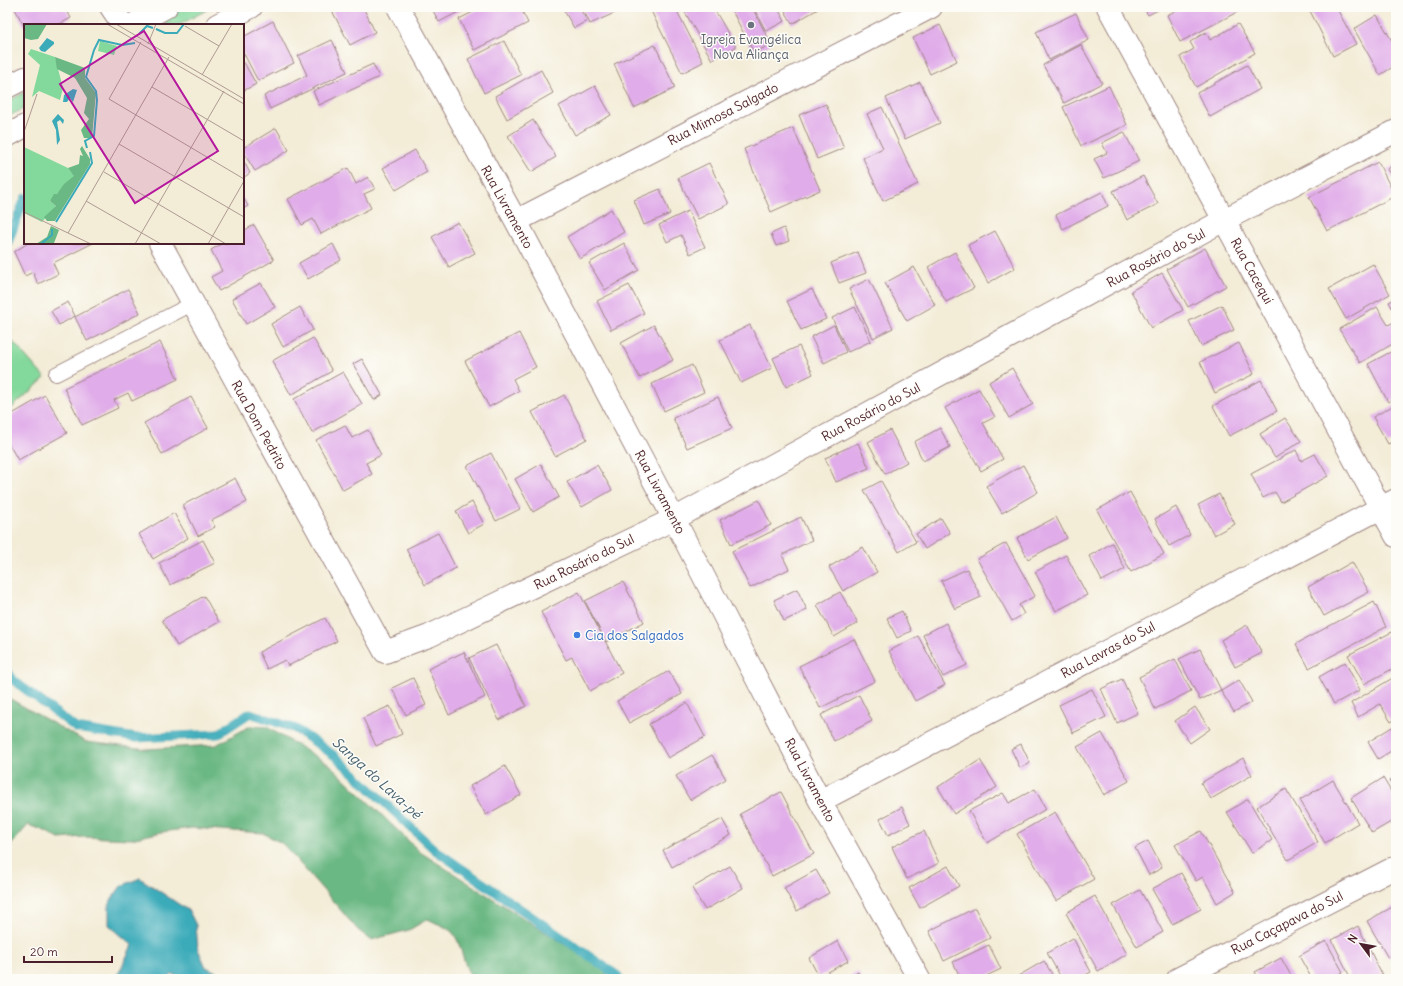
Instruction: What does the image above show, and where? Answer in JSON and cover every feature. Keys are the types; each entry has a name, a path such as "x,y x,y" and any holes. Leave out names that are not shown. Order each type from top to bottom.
{"street":[{"path":"111,7 122,24"},
{"path":"134,24 166,7"},
{"path":"219,24 251,7"},
{"name":"Rua Livramento","path":"398,7 516,221 674,519 820,801 919,979"},
{"name":"Rua Mimosa Salgado","path":"516,221 931,7"},
{"name":"Rua Cacequi","path":"1108,7 1224,220 1388,503 1396,536"},
{"path":"7,87 24,78"},
{"path":"7,136 24,127"},
{"name":"Rua Rosário do Sul","path":"359,606 385,652 429,636 674,519 1224,220 1396,131"},
{"name":"Rua Dom Pedrito","path":"161,244 192,304 359,606"},
{"name":"Rua Lavras do Sul","path":"820,801 1388,503"},
{"name":"Rua Caçapava do Sul","path":"1178,979 1396,867"}],"lane":[{"path":"56,374 192,304"}],"green space":[{"path":"183,7 212,7 181,24 166,24 163,18"},
{"path":"24,93 24,108 7,117 7,102"},
{"path":"7,335 45,378 7,412"},
{"path":"7,697 86,742 147,749 216,745 250,726 267,727 330,765 420,852 600,967 611,979 473,979 467,969 455,935 449,929 428,919 409,930 371,940 358,930 283,844 263,833 192,828 162,832 131,839 83,837 59,839 45,831 28,825 7,850"}],"water":[{"path":"140,878 189,911 196,925 198,949 206,967 221,974 220,979 181,979 173,974 168,979 116,979 132,945 109,925 109,903 121,886"}],"building":[{"path":"14,7 65,7 71,18 60,24 24,24 24,26"},
{"path":"330,7 363,7 375,32 350,45"},
{"path":"431,7 468,7 439,22"},
{"path":"483,7 520,7 528,23 474,50 459,19"},
{"path":"562,7 579,7 587,21 574,28"},
{"path":"582,7 628,7 590,24"},
{"path":"649,7 675,7 703,62 682,73"},
{"path":"682,7 713,7 736,47 712,60"},
{"name":"Igreja Evangélica Nova Aliança","path":"730,7 752,7 771,44 754,53"},
{"path":"753,7 777,7 785,21 766,31"},
{"path":"783,7 817,7 818,9 792,24"},
{"path":"1143,7 1164,7 1148,15"},
{"path":"1183,7 1239,7 1241,10 1180,42 1167,15"},
{"path":"1308,7 1336,7 1356,44 1333,56"},
{"path":"1076,13 1089,40 1049,60 1036,32"},
{"path":"1377,15 1396,48 1396,65 1380,75 1354,29"},
{"path":"273,21 294,63 258,81 244,54 244,36"},
{"path":"1238,24 1255,53 1196,87 1180,57 1194,49 1190,42 1206,32 1210,40"},
{"path":"940,25 957,61 930,74 913,38"},
{"path":"332,40 347,72 270,109 264,96 307,75 298,56"},
{"path":"504,41 521,75 484,93 468,59"},
{"path":"655,45 675,88 634,108 614,64"},
{"path":"1081,45 1102,83 1064,103 1043,65"},
{"path":"244,63 256,84 244,90"},
{"path":"373,64 379,77 319,105 313,91"},
{"path":"1247,65 1260,89 1210,117 1197,93"},
{"path":"541,70 553,93 507,119 495,96"},
{"path":"920,82 940,123 905,139 886,98"},
{"path":"595,86 611,115 575,135 559,106"},
{"path":"1109,86 1127,125 1081,146 1063,107"},
{"path":"826,104 844,148 817,159 799,115"},
{"path":"882,107 918,184 883,201 863,158 883,148 867,114"},
{"path":"533,120 556,157 531,172 508,136"},
{"path":"276,128 289,150 255,171 244,154 244,147"},
{"path":"793,128 820,190 771,212 744,149"},
{"path":"1124,132 1139,161 1104,178 1094,159 1107,153 1102,143"},
{"path":"415,150 427,172 396,190 383,168"},
{"path":"244,162 250,173 244,177"},
{"path":"1378,162 1395,196 1327,231 1309,197"},
{"path":"709,163 729,204 698,219 678,178"},
{"path":"1396,164 1396,186 1387,169"},
{"path":"348,168 356,184 368,177 375,189 364,194 371,208 321,234 313,219 302,225 288,199"},
{"path":"1143,176 1158,204 1127,220 1113,191"},
{"path":"660,189 670,214 644,225 634,200"},
{"path":"1102,192 1108,206 1063,229 1056,215"},
{"path":"244,199 248,206 244,208"},
{"path":"611,209 624,232 580,259 567,237"},
{"path":"688,211 705,247 690,254 681,235 667,242 659,225"},
{"path":"458,222 475,253 449,267 432,237"},
{"path":"254,225 274,260 219,291 211,277 222,271 211,250 221,244 244,244 244,230"},
{"path":"784,228 789,241 776,246 771,234"},
{"path":"995,231 1015,268 988,283 968,245"},
{"path":"624,243 639,270 605,290 589,263"},
{"path":"26,244 91,244 53,263 58,274 38,284 33,272 25,276 14,252"},
{"path":"333,244 341,260 308,279 299,263"},
{"path":"1205,248 1226,286 1188,307 1167,269"},
{"path":"858,252 866,273 839,283 831,263"},
{"path":"955,252 974,288 946,302 928,267"},
{"path":"1373,264 1390,294 1346,319 1329,289"},
{"path":"914,267 935,305 907,321 885,283"},
{"path":"1162,273 1183,310 1151,328 1131,291"},
{"path":"869,279 893,328 873,338 849,289"},
{"path":"261,283 275,307 246,324 232,299"},
{"path":"629,285 644,313 611,330 597,301"},
{"path":"128,289 140,313 87,341 75,317"},
{"path":"812,289 826,319 801,330 787,301"},
{"path":"1396,298 1396,315 1389,302"},
{"path":"68,302 75,316 59,325 51,311"},
{"path":"1222,305 1234,330 1201,346 1189,321"},
{"path":"300,307 313,330 283,347 271,324"},
{"path":"855,307 871,341 848,352 832,318"},
{"path":"1377,307 1388,325 1396,321 1396,342 1360,363 1339,329"},
{"path":"654,325 673,360 640,378 621,343"},
{"path":"750,325 772,368 741,383 720,340"},
{"path":"834,325 846,352 824,363 811,337"},
{"path":"519,333 536,367 513,379 519,391 489,407 465,361"},
{"path":"313,338 332,371 291,395 272,361"},
{"path":"160,342 178,379 132,401 128,393 114,400 118,408 82,425 64,388"},
{"path":"1239,343 1254,374 1215,393 1200,362"},
{"path":"799,346 813,374 786,387 773,358"},
{"path":"1396,349 1396,398 1388,402 1368,364"},
{"path":"362,359 382,395 374,400 353,364"},
{"path":"692,365 704,392 664,411 652,384"},
{"path":"1012,368 1033,404 1009,418 989,382"},
{"path":"343,372 362,404 312,433 294,399"},
{"path":"1261,380 1277,411 1229,436 1213,406"},
{"path":"979,389 995,417 983,423 1003,459 981,471 945,408"},
{"path":"45,395 67,433 18,460 7,441 7,417"},
{"path":"564,395 587,439 555,456 532,412"},
{"path":"191,397 208,428 162,454 144,423"},
{"path":"718,397 732,428 687,448 673,418"},
{"path":"1396,404 1396,440 1388,444 1373,417"},
{"path":"1285,418 1301,441 1275,458 1260,434"},
{"path":"345,425 352,438 368,430 381,455 366,463 372,474 343,490 316,440"},
{"path":"940,428 950,447 923,461 914,442"},
{"path":"890,430 907,462 885,474 868,442"},
{"path":"858,443 869,468 836,482 825,458"},
{"path":"1296,450 1301,461 1315,454 1328,476 1281,502 1275,492 1263,498 1251,474"},
{"path":"491,453 520,509 496,521 467,466"},
{"path":"541,464 559,497 533,512 515,479"},
{"path":"597,465 612,490 582,507 567,482"},
{"path":"1023,465 1038,492 1002,513 986,486"},
{"path":"235,478 247,502 211,520 215,527 198,536 183,505"},
{"path":"881,481 916,542 899,552 864,490"},
{"path":"1130,492 1164,554 1131,572 1097,510"},
{"path":"1219,494 1235,524 1214,535 1198,505"},
{"path":"759,500 771,525 731,544 720,520"},
{"path":"472,502 484,524 468,533 456,511"},
{"path":"1176,507 1190,535 1169,546 1155,519"},
{"path":"174,513 188,538 153,559 139,534"},
{"path":"801,517 812,540 782,555 789,569 750,588 732,551"},
{"path":"1056,517 1067,538 1028,559 1017,538"},
{"path":"941,518 950,533 925,549 916,534"},
{"path":"438,533 456,568 425,585 406,549"},
{"path":"203,540 215,563 170,585 159,563"},
{"path":"1006,543 1035,596 1019,605 1024,614 1012,621 977,559"},
{"path":"1112,543 1125,569 1102,581 1089,556"},
{"path":"863,547 877,572 843,591 829,567"},
{"path":"1066,555 1087,595 1056,611 1035,572"},
{"path":"1352,562 1369,592 1324,616 1308,587"},
{"path":"967,569 981,597 955,609 941,581"},
{"path":"623,582 644,622 606,642 585,601"},
{"path":"797,589 807,610 784,621 774,600"},
{"name":"Cia dos Salgados","path":"579,592 622,673 590,691 572,657 566,660 541,612"},
{"path":"840,592 858,623 834,637 817,605"},
{"path":"204,596 219,622 177,646 162,620"},
{"path":"1374,602 1386,627 1309,668 1296,644"},
{"path":"902,611 911,631 897,638 887,618"},
{"path":"325,618 337,641 288,666 285,660 267,669 259,652"},
{"path":"946,623 967,665 943,677 923,635"},
{"path":"1247,625 1262,653 1235,667 1221,640"},
{"path":"1392,632 1396,639 1396,667 1364,684 1348,655"},
{"path":"918,636 945,685 915,701 889,651"},
{"path":"854,639 875,681 820,708 799,666"},
{"path":"496,645 526,706 499,720 469,658"},
{"path":"1200,649 1221,690 1200,700 1179,659"},
{"path":"464,652 485,697 449,715 428,669"},
{"path":"1175,659 1191,691 1155,709 1139,677"},
{"path":"1345,662 1360,690 1334,704 1319,677"},
{"path":"669,671 682,694 629,723 617,701"},
{"path":"1396,676 1396,719 1391,722 1380,704 1358,717 1351,703"},
{"path":"413,678 426,705 406,715 392,688"},
{"path":"1122,679 1138,713 1117,723 1101,689"},
{"path":"1239,680 1252,702 1234,712 1221,691"},
{"path":"1092,689 1106,717 1073,733 1059,705"},
{"path":"859,695 872,721 834,741 821,715"},
{"path":"687,703 705,737 668,758 649,724"},
{"path":"390,706 402,734 376,746 363,718"},
{"path":"1195,707 1210,729 1190,743 1175,721"},
{"path":"1392,727 1396,734 1396,748 1378,759 1368,742"},
{"path":"1102,733 1129,781 1104,795 1077,747"},
{"path":"1021,744 1030,763 1020,768 1011,749"},
{"path":"712,755 726,779 690,800 676,776"},
{"path":"1243,758 1252,775 1211,799 1201,783"},
{"path":"980,760 997,787 954,814 938,787"},
{"path":"505,766 521,795 486,815 470,786"},
{"path":"1396,777 1396,792 1389,781"},
{"path":"1383,778 1396,800 1396,819 1372,833 1351,798"},
{"path":"1333,780 1358,823 1325,843 1300,800"},
{"path":"1035,789 1046,809 987,843 969,811 1003,793 1009,803"},
{"path":"1286,789 1318,842 1288,860 1257,807"},
{"path":"781,792 814,854 772,876 740,814"},
{"path":"1248,799 1272,840 1252,853 1227,812"},
{"path":"902,807 910,824 888,835 880,819"},
{"path":"1055,812 1094,879 1056,901 1017,834"},
{"path":"722,819 731,835 672,867 663,850"},
{"path":"924,831 939,863 907,879 892,847"},
{"path":"1201,831 1235,892 1217,903 1203,877 1196,881 1175,845"},
{"path":"1148,841 1162,868 1149,875 1135,848"},
{"path":"730,866 743,888 705,910 692,888"},
{"path":"948,866 959,886 920,908 909,888"},
{"path":"816,870 829,893 797,911 784,888"},
{"path":"1181,873 1201,909 1172,924 1152,889"},
{"path":"1140,890 1163,932 1137,947 1113,905"},
{"path":"1095,896 1127,954 1098,971 1066,913"},
{"path":"1396,905 1396,953 1388,958 1367,921"},
{"path":"975,908 990,938 944,961 929,931"},
{"path":"1358,926 1384,979 1351,979 1332,940"},
{"path":"1073,938 1091,972 1078,979 1062,979 1047,953"},
{"path":"838,941 848,961 819,977 809,958"},
{"path":"1326,941 1343,972 1331,979 1312,979 1299,956"},
{"path":"989,945 1001,969 980,979 961,979 953,962"},
{"path":"1281,958 1293,979 1259,979 1255,972"},
{"path":"1044,961 1055,979 1013,979"},
{"path":"858,972 862,979 845,979"}],"waterway":[{"name":"Sanga do Lava-pé","path":"7,245 24,201"},
{"name":"Sanga do Lava-pé","path":"7,670 13,680 76,728 136,738 218,734 250,713 296,729 335,756 435,850 618,976 619,979"}],"place":[{"name":"Igreja Evangélica Nova Aliança","path":"751,25"},
{"name":"Cia dos Salgados","path":"577,635"}]}
